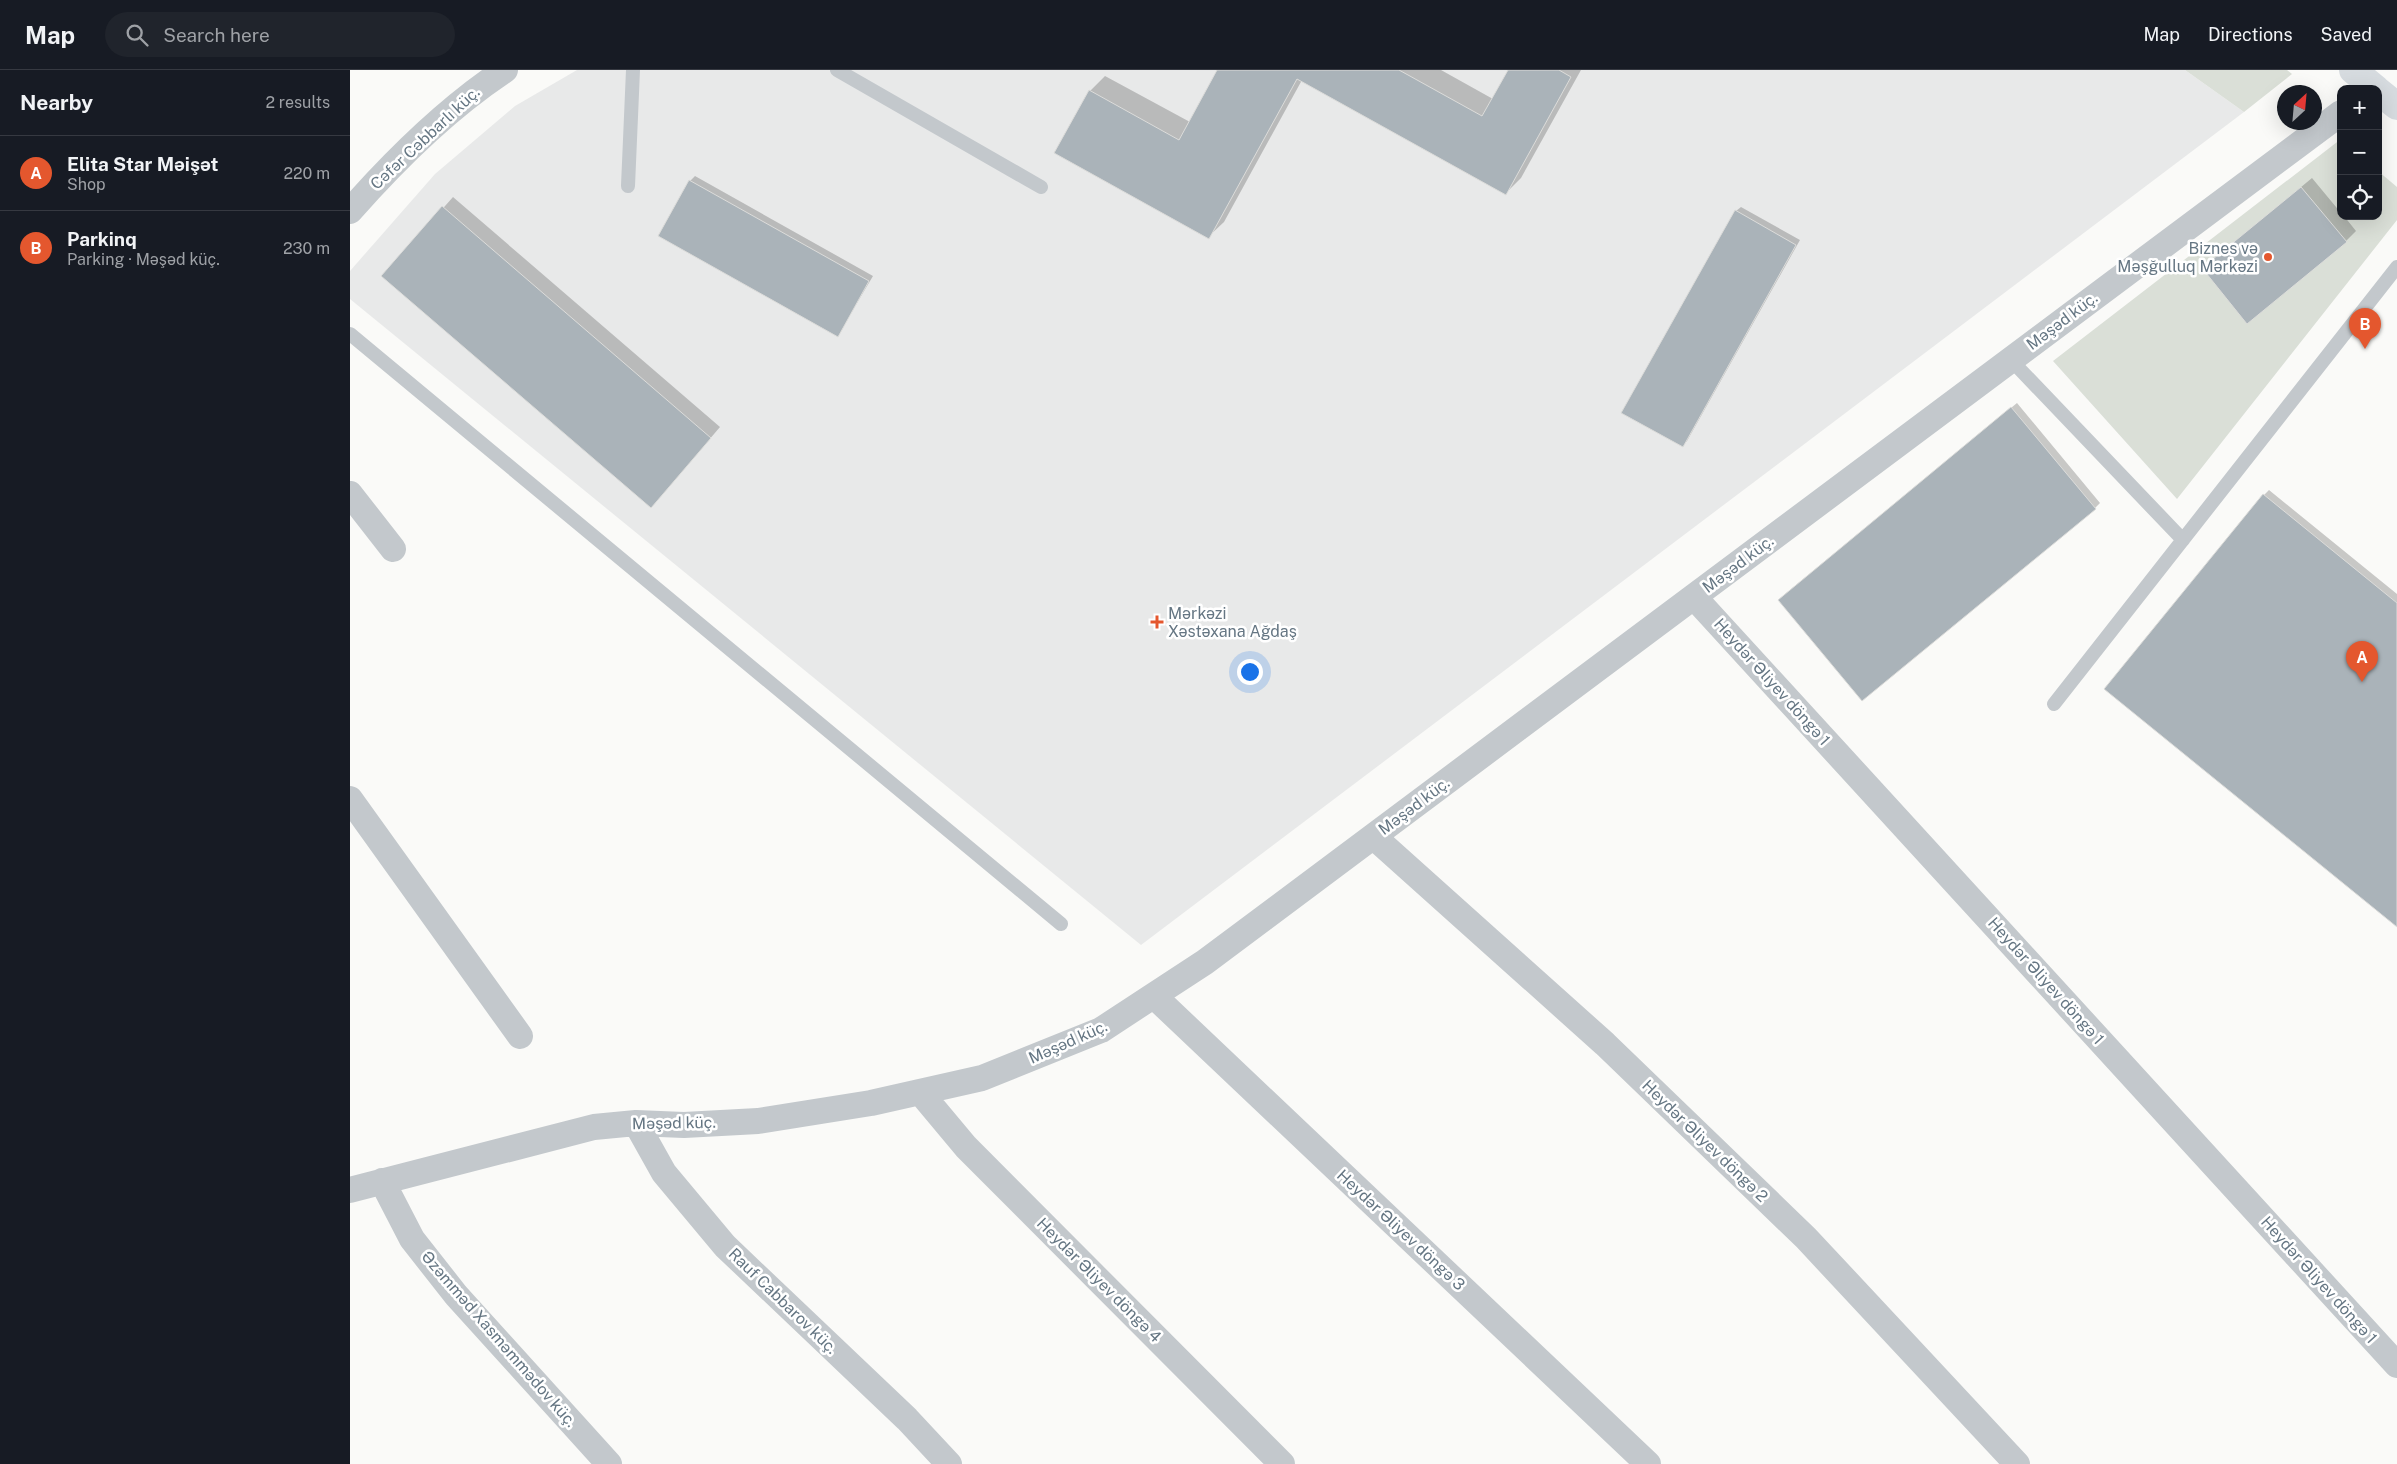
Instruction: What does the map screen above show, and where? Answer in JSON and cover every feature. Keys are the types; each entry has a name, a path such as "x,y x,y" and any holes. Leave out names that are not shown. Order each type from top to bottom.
{"main road":[{"path":"2353,70 2370,85"},
{"path":"2382,94 2397,106"}],"street":[{"name":"Cəfər Cəbbarlı küç.","path":"350,211 373,185 472,92 505,70"},
{"name":"Məşəd küç.","path":"350,1190 594,1127 636,1123 684,1125 758,1121 871,1103 982,1078 1101,1030 1205,962 2337,116"},
{"path":"350,494 394,549"},
{"name":"Heydər Əliyev döngə 1","path":"1694,596 2397,1365"},
{"path":"350,798 520,1036"},
{"name":"Heydər Əliyev döngə 2","path":"1374,837 1605,1044 1806,1238 2017,1464"},
{"name":"Heydər Əliyev döngə 3","path":"1154,996 1648,1464"},
{"name":"Heydər Əliyev döngə 4","path":"920,1092 966,1147 1282,1464"},
{"name":"Rauf Cabbarov küç.","path":"636,1123 664,1174 725,1246 907,1419 949,1464"},
{"name":"Əzəmməd Xasməmmədov küç.","path":"382,1182 412,1239 456,1295 609,1464"}],"lane":[{"path":"628,186 633,70"},
{"path":"837,70 1041,186"},
{"path":"2054,704 2397,268"},
{"path":"350,334 1061,924"},
{"path":"2011,360 2183,540"}],"shaded area":[{"name":"Mərkəzi Xəstəxana Ağdaş","path":"577,70 2185,70 2244,112 1141,945 350,299 350,271 435,174 515,106"},
{"path":"2185,70 2287,70 2292,74 2244,112"},
{"path":"2337,142 2337,220 2382,220 2382,174 2397,187 2397,220 2177,499 2053,361"}],"building":[{"path":"1217,70 1399,70 1482,116 1508,70 1559,70 1571,77 1506,195 1297,79 1209,239 1054,153 1089,90 1179,140"},
{"path":"689,180 869,281 838,337 658,236"},
{"path":"2301,187 2347,242 2247,324 2202,268"},
{"path":"442,206 711,438 651,508 381,276"},
{"path":"1735,210 1796,245 1683,447 1621,413"},
{"path":"2011,407 2096,509 1862,701 1778,600"},
{"path":"2263,494 2397,603 2397,927 2104,689"}],"place":[{"name":"Biznes və Məşğulluq Mərkəzi","path":"2268,257"},
{"name":"Parkinq","path":"2365,349"},
{"name":"Mərkəzi Xəstəxana Ağdaş","path":"1157,622"},
{"name":"Elita Star Məişət","path":"2362,682"}]}
